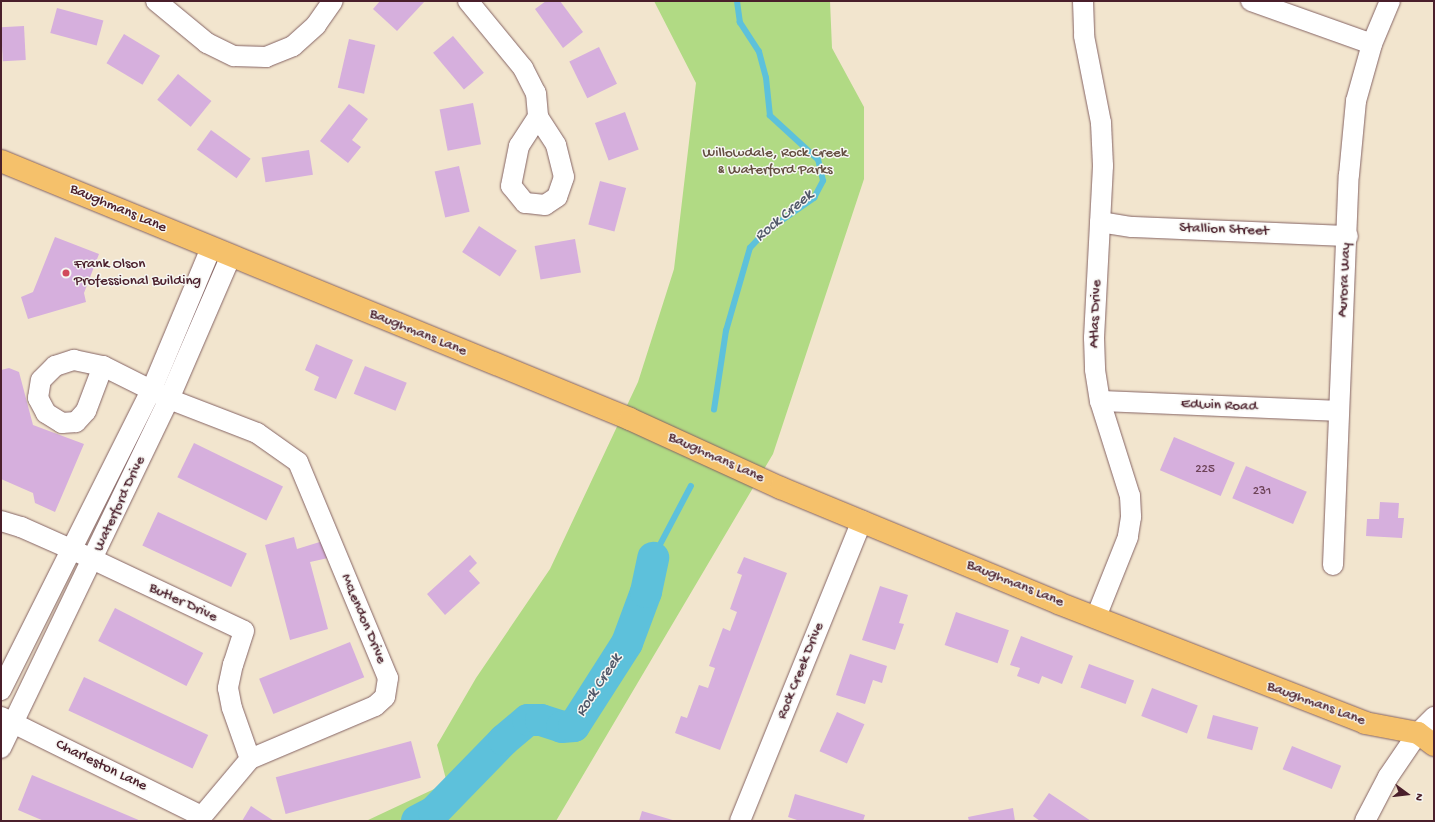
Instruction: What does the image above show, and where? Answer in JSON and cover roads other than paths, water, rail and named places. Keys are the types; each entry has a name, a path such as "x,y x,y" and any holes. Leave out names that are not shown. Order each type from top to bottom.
{"main road":[{"name":"Baughmans Lane","path":"1,161 630,419 781,488 1096,617 1365,723 1426,739"}],"street":[{"path":"156,1 207,43 234,56 266,57 293,46 316,25 334,1"},
{"path":"468,1 523,68 536,93 538,117"},
{"name":"Atlas Drive","path":"1083,1 1084,36 1101,123 1103,166 1094,338 1095,370 1100,401 1130,496 1131,517 1128,537 1096,617"},
{"path":"1251,1 1372,44"},
{"name":"Aurora Way","path":"1333,565 1337,411 1348,236 1349,175 1356,101 1372,44 1390,1"},
{"name":"Stallion Street","path":"1100,222 1132,227 1348,236"},
{"name":"Waterford Drive","path":"1,690 73,550 152,389 211,248"},
{"name":"Waterford Drive","path":"1,748 7,720 93,561 170,399 231,256"},
{"name":"McLendon Drive","path":"103,366 170,399 257,433 298,462 388,678 385,697 375,706 250,759 200,818"},
{"name":"Edwin Road","path":"1100,401 1337,411"},
{"name":"Butler Drive","path":"1,521 21,526 244,632 233,664 228,688 232,708 250,759"},
{"name":"Rock Creek Drive","path":"740,821 862,521"},
{"path":"1365,821 1388,777 1426,739 1434,717"},
{"name":"Charleston Lane","path":"7,720 200,818"}],"waterway":[{"name":"Rock Creek","path":"714,410 726,331 750,248 765,232 814,198 823,181 818,160 770,116 766,78 759,52 740,23 737,1"},
{"name":"Rock Creek","path":"653,558 691,486"},
{"name":"Rock Creek","path":"417,821 434,812 504,740 528,720 541,720 562,727 574,726 627,643 646,592 653,558"}],"place":[{"name":"Frank Olson Professional Building","path":"66,273"}],"park label":[{"name":"Willowdale, Rock Creek & Waterford Parks","path":"775,162"}]}
